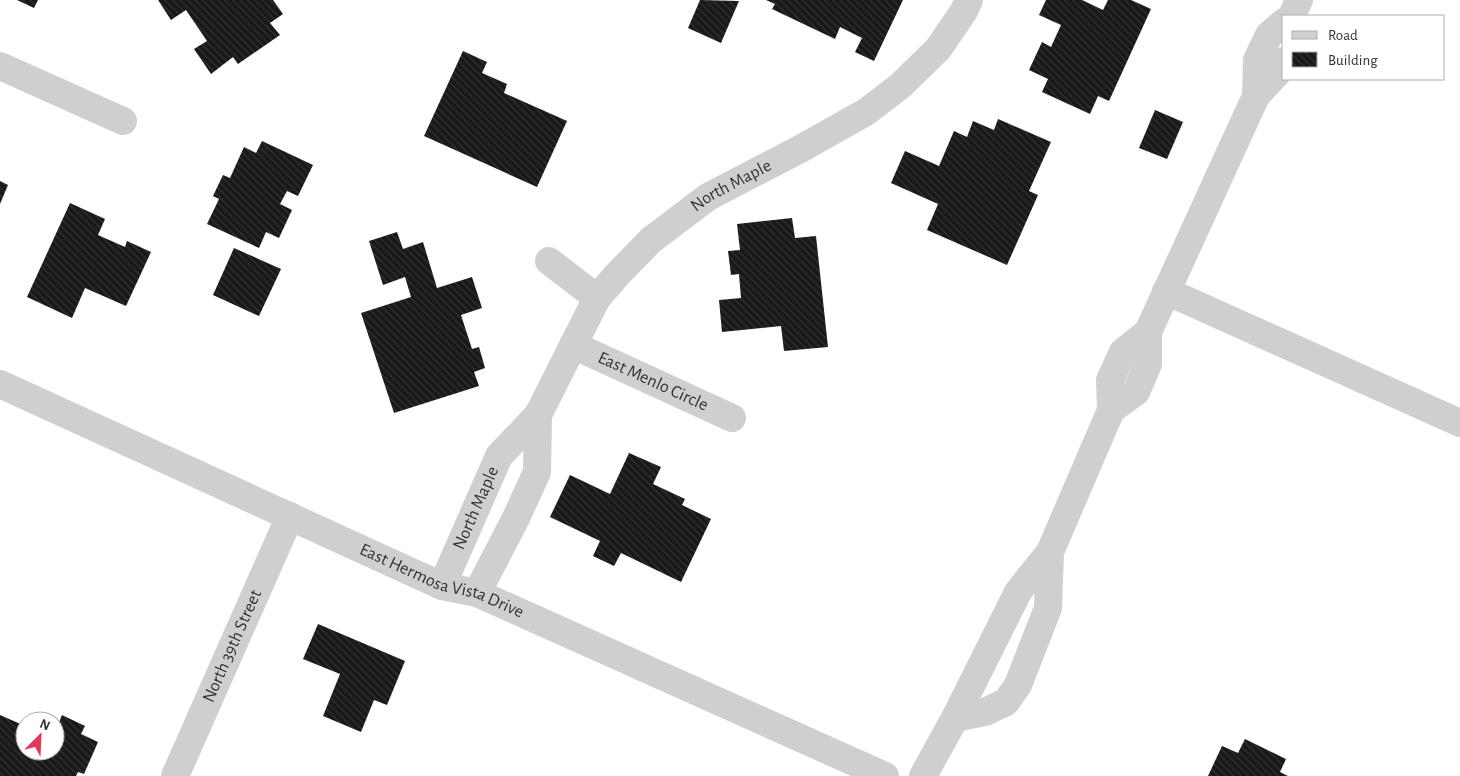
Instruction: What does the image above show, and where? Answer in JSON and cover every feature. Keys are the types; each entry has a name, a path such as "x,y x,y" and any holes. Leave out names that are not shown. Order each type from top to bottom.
{"street":[{"name":"North Maple","path":"442,586 499,456 538,415 597,298 617,275 652,240 708,197 866,112 900,86 938,49 964,11 968,0"},
{"path":"1256,96 1257,60 1269,35 1282,23"},
{"path":"0,66 123,122"},
{"path":"923,776 955,718 1018,592 1050,552 1111,410 1136,392 1148,364 1148,332 1256,96 1282,66"},
{"path":"549,261 597,298"},
{"path":"1166,292 1460,423"},
{"name":"East Menlo Circle","path":"573,345 732,418"},
{"name":"East Hermosa Vista Drive","path":"0,384 442,586 477,593 884,776"},
{"name":"North Maple","path":"477,593 516,518 537,472 538,415"},
{"name":"North 39th Street","path":"175,776 290,516"},
{"path":"955,718 985,712 1006,702 1018,685 1048,608 1050,552"}],"building":[{"path":"17,0 38,0 34,8"},
{"path":"158,0 273,0 283,14 270,23 280,35 238,64 233,57 211,74 194,49 207,41 186,10 171,20"},
{"path":"700,0 739,1 721,43 688,28"},
{"path":"766,0 903,0 874,61 855,52 862,38 840,27 835,39 772,9 775,4"},
{"path":"1046,0 1082,0 1103,10 1108,0 1131,0 1151,9 1109,101 1098,96 1090,114 1042,92 1048,79 1029,70 1042,42 1051,47 1061,25 1039,15"},
{"path":"463,51 487,62 482,73 507,84 504,93 567,121 537,187 424,136"},
{"path":"1155,110 1183,122 1167,159 1139,148"},
{"path":"998,119 1051,142 1029,191 1038,195 1007,265 927,230 938,204 891,183 905,151 939,166 954,131 967,137 973,121 994,130"},
{"path":"262,141 313,165 298,196 287,191 280,204 292,210 279,238 266,232 259,248 207,224 219,199 213,196 223,175 230,178 244,147 256,153"},
{"path":"0,181 8,185 0,204"},
{"path":"70,203 105,219 98,235 125,247 127,241 151,252 126,306 85,288 72,318 27,297"},
{"path":"792,218 795,238 816,236 828,347 784,351 781,326 722,332 719,300 741,298 739,274 731,275 728,251 740,250 737,224"},
{"path":"397,232 403,249 423,242 437,288 472,277 482,308 461,315 472,349 479,347 485,368 474,372 479,386 394,413 361,313 411,297 405,277 383,285 369,241"},
{"path":"234,248 281,269 259,316 213,295"},
{"path":"629,453 661,467 653,484 685,499 682,505 711,519 681,582 621,553 614,566 593,556 600,541 550,517 570,475 610,494"},
{"path":"318,624 405,661 387,705 374,700 361,732 323,716 340,674 303,659"},
{"path":"0,715 15,722 15,761 65,761 65,716 85,726 81,734 98,742 84,774 78,772 76,776 0,776"},
{"path":"1245,739 1286,759 1280,772 1288,776 1208,776 1222,746 1238,753"}]}
